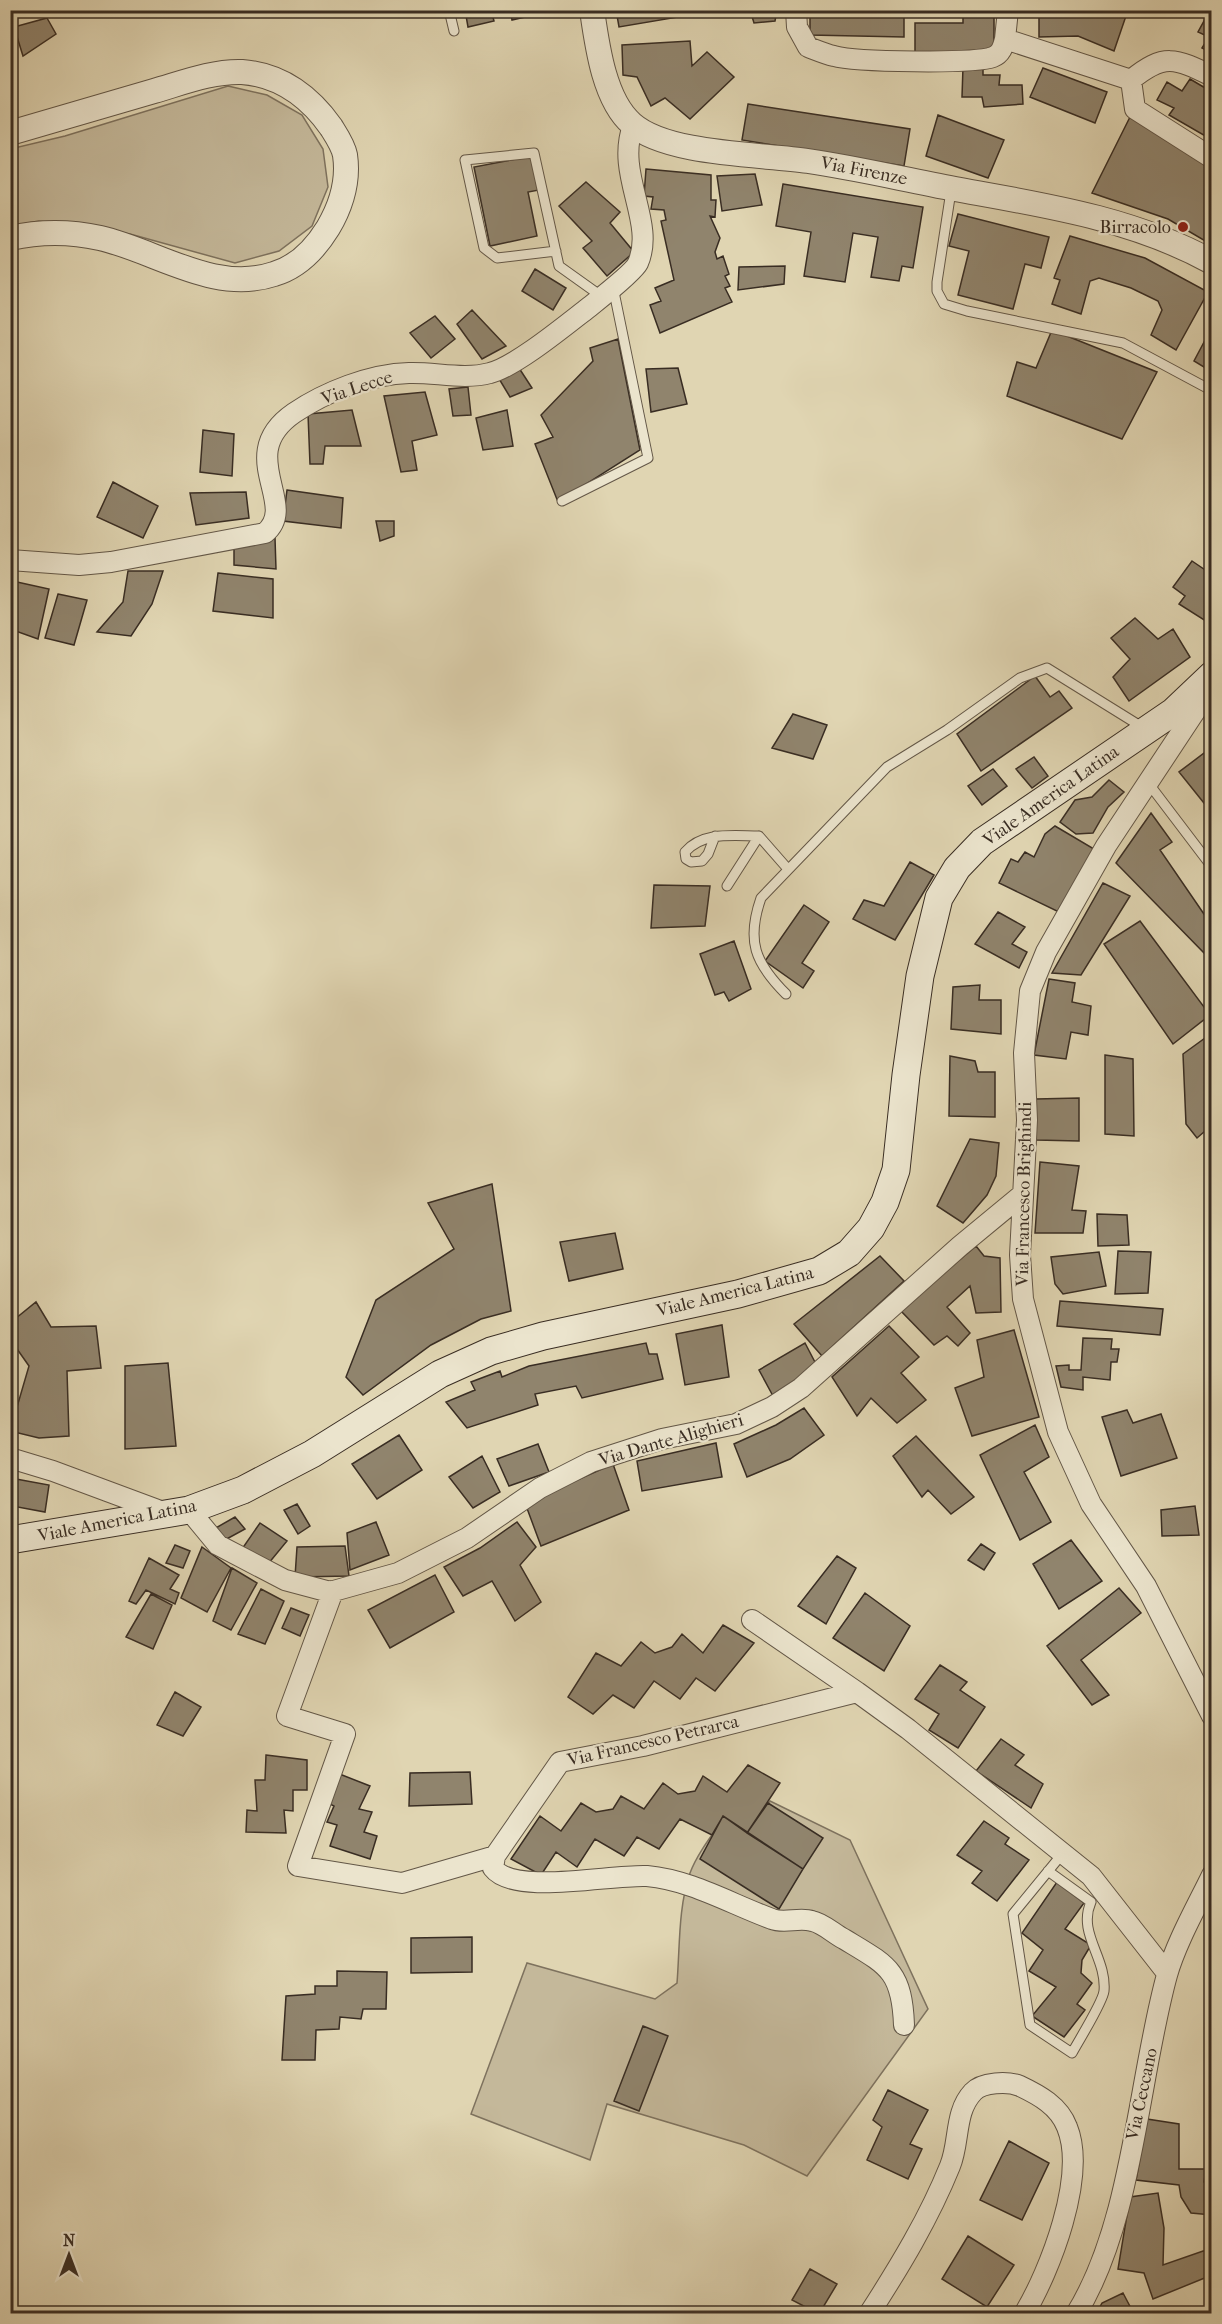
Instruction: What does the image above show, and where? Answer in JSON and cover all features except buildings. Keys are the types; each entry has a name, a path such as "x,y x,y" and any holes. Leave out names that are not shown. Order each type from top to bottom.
{"main road":[{"name":"Viale America Latina","path":"10,1540 180,1512 243,1490 312,1454 440,1374 491,1351 543,1336 738,1294 819,1271 849,1252 872,1228 885,1202 896,1170 920,976 939,898 957,868 982,842 1173,712 1210,676"}],"street":[{"name":"Via Firenze","path":"592,10 600,63 615,101 633,126 664,141 695,148 808,161 1055,207 1114,221 1187,249 1212,262"},
{"path":"796,10 797,27 808,47 836,57 924,61 982,60 995,56 1002,49 1005,39 1008,10"},
{"path":"1005,39 1131,80"},
{"path":"1131,80 1152,63 1181,61 1212,76"},
{"path":"10,134 207,76 242,72 277,80 294,88 313,102 340,144 344,153 346,176 343,198 334,219 309,254 292,267 256,279 228,278 202,273 103,238 75,233 52,232 10,238"},
{"path":"1131,80 1135,109 1212,158"},
{"name":"Via Lecce","path":"10,560 79,565 111,562 266,533 274,526 278,512 267,471 269,442 279,426 294,414 339,390 372,380 407,373 484,374 515,361 637,266 645,233 633,190 628,150 628,139 633,126"},
{"name":"Via Francesco Brighindi","path":"1210,676 1202,701 1106,846 1046,952 1030,991 1024,1053 1027,1120 1020,1230 1023,1299 1058,1432 1091,1504 1146,1586 1212,1716"},
{"name":"Via Dante Alighieri","path":"180,1512 218,1545 285,1580 330,1592 398,1573 467,1538 540,1488 591,1462 662,1438 736,1424 772,1407 801,1388 960,1246 1023,1194"},
{"path":"10,1458 180,1512"},
{"path":"333,1590 287,1716 345,1734 298,1866 402,1883 495,1856 493,1868 499,1876 514,1880 561,1883 622,1875 650,1876 678,1881 775,1921 812,1921 885,1964 903,1995 904,2025"},
{"path":"752,1620 908,1729 1091,1876 1167,1973"},
{"name":"Via Francesco Petrarca","path":"495,1856 560,1762 643,1746 858,1692"},
{"name":"Via Ceccano","path":"1076,2313 1094,2284 1118,2205 1167,1973 1212,1875"},
{"path":"869,2313 927,2219 952,2163 962,2108 974,2091 998,2083 1016,2085 1038,2095 1056,2108 1068,2127 1072,2153 1071,2185 1055,2251 1040,2288 1024,2313"}],"lane":[{"path":"450,10 454,31"},
{"path":"556,251 498,258 484,248 465,160 534,153 556,251 559,266 607,291 648,458 562,501"},
{"path":"951,188 937,282 944,304 967,311 1123,344 1208,388"},
{"path":"786,994 769,977 757,957 753,936 754,916 761,897 887,767 947,730 1020,678 1047,668 1147,730"},
{"path":"1149,784 1212,867"},
{"path":"715,836 759,836 787,868"},
{"path":"727,886 759,836"},
{"path":"1048,1871 1091,1902 1086,1912 1086,1928 1101,1960 1104,1992 1072,2053 1030,2025 1013,1914 1062,1853"}],"shaded area":[{"path":"228,86 267,95 302,115 323,149 328,187 312,226 279,251 235,263 130,234 39,221 11,226 10,149 65,136"},
{"path":"770,1801 850,1840 928,2009 807,2176 744,2145 607,2104 590,2160 471,2114 527,1963 655,1999 677,1983 683,1900 690,1873 701,1852 724,1818 747,1831"}],"place":[{"name":"Birracolo","path":"1183,227"}]}
